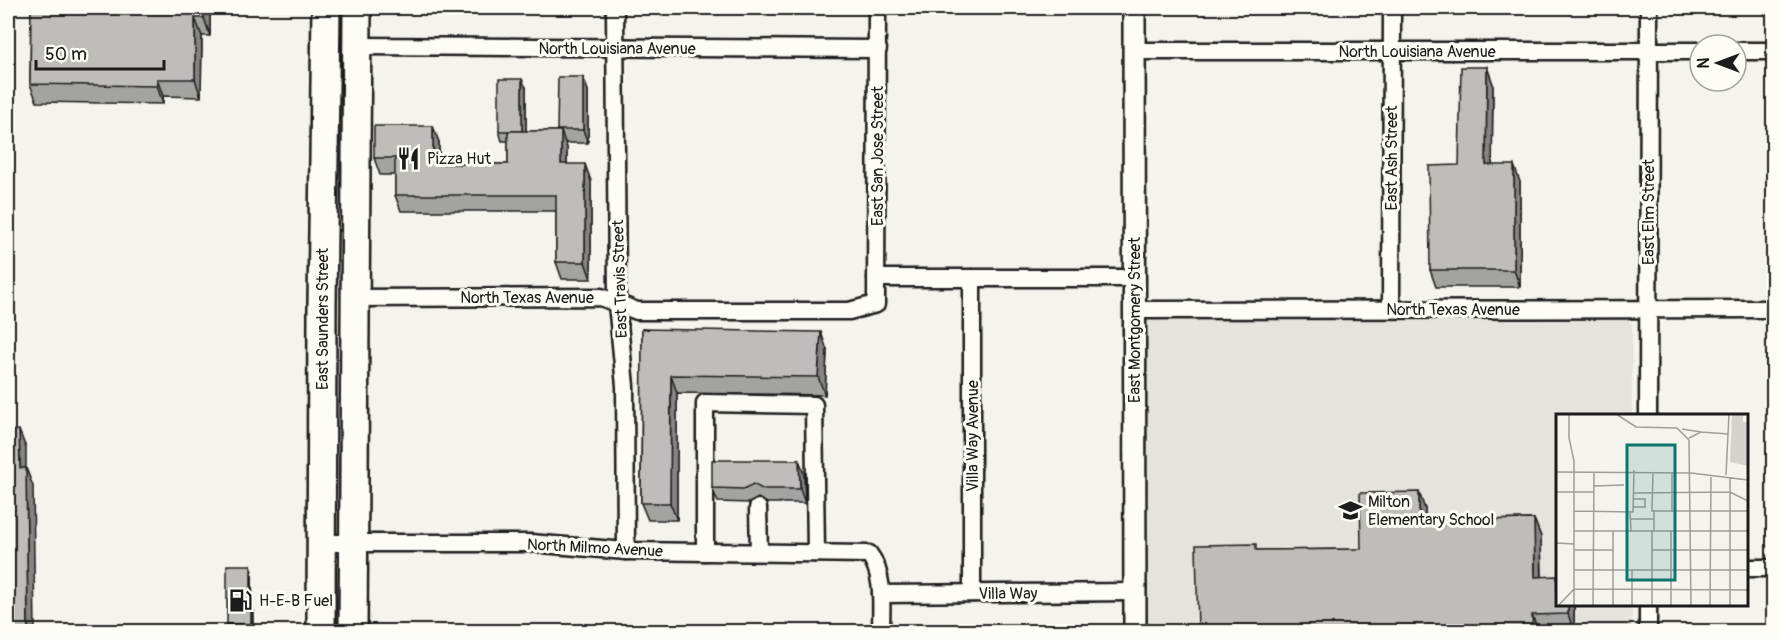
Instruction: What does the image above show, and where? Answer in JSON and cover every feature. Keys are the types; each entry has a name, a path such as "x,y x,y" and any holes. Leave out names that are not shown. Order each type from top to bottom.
{"main road":[{"name":"East Saunders Street","path":"321,632 326,8"},
{"name":"East Saunders Street","path":"353,632 357,8"},
{"path":"324,123 340,141 338,291 342,327 354,352"}],"street":[{"name":"East Travis Street","path":"615,8 617,303 625,386 626,551"},
{"name":"East San Jose Street","path":"876,304 877,8"},
{"name":"East Montgomery Street","path":"1134,8 1135,632"},
{"name":"East Ash Street","path":"1391,309 1392,8"},
{"name":"East Elm Street","path":"1648,414 1649,8"},
{"name":"North Louisiana Avenue","path":"357,46 878,49"},
{"name":"North Louisiana Avenue","path":"1134,51 1688,51"},
{"path":"1748,51 1773,51"},
{"path":"876,278 1134,278"},
{"name":"Villa Way Avenue","path":"972,278 972,593"},
{"name":"North Texas Avenue","path":"354,298 601,297 637,311 849,311 876,304"},
{"name":"North Texas Avenue","path":"1133,310 1773,309"},
{"path":"705,552 705,403 814,405 816,553"},
{"path":"758,508 759,552"},
{"name":"North Milmo Avenue","path":"321,543 530,543 626,551 869,554 877,565 881,594"},
{"path":"1748,568 1773,568"},
{"name":"Villa Way","path":"881,594 1136,592"},
{"path":"881,594 881,632"},
{"path":"1648,606 1648,632"}],"shaded area":[{"name":"Milton Elementary School","path":"1145,316 1620,317 1628,320 1632,325 1632,414 1556,414 1556,606 1632,606 1632,631 1142,631"}],"building":[{"path":"31,8 204,8 204,18 195,18 195,79 157,79 157,86 30,84"},
{"path":"1461,67 1487,67 1486,165 1514,165 1514,270 1430,270 1429,166 1459,165"},
{"path":"558,77 583,77 583,130 557,130"},
{"path":"499,79 522,79 522,131 499,131"},
{"path":"374,126 433,126 433,164 508,164 508,131 561,131 561,164 585,164 585,262 556,262 556,195 395,195 395,158 374,158"},
{"path":"642,329 821,332 818,377 671,375 670,503 641,503"},
{"path":"19,430 20,468 26,468 28,632 8,632 8,431"},
{"path":"712,460 799,460 800,489 762,489 753,484 744,489 712,488"},
{"path":"1419,492 1419,521 1534,519 1535,577 1556,576 1556,606 1568,606 1568,614 1532,615 1533,632 1198,632 1196,545 1256,544 1256,550 1361,549 1360,493"},
{"name":"H-E-B Fuel","path":"227,565 251,565 251,624 227,624"}],"place":[{"name":"Pizza Hut","path":"409,158"},
{"name":"Milton Elementary School","path":"1350,510"},
{"name":"H-E-B Fuel","path":"241,600"}]}
